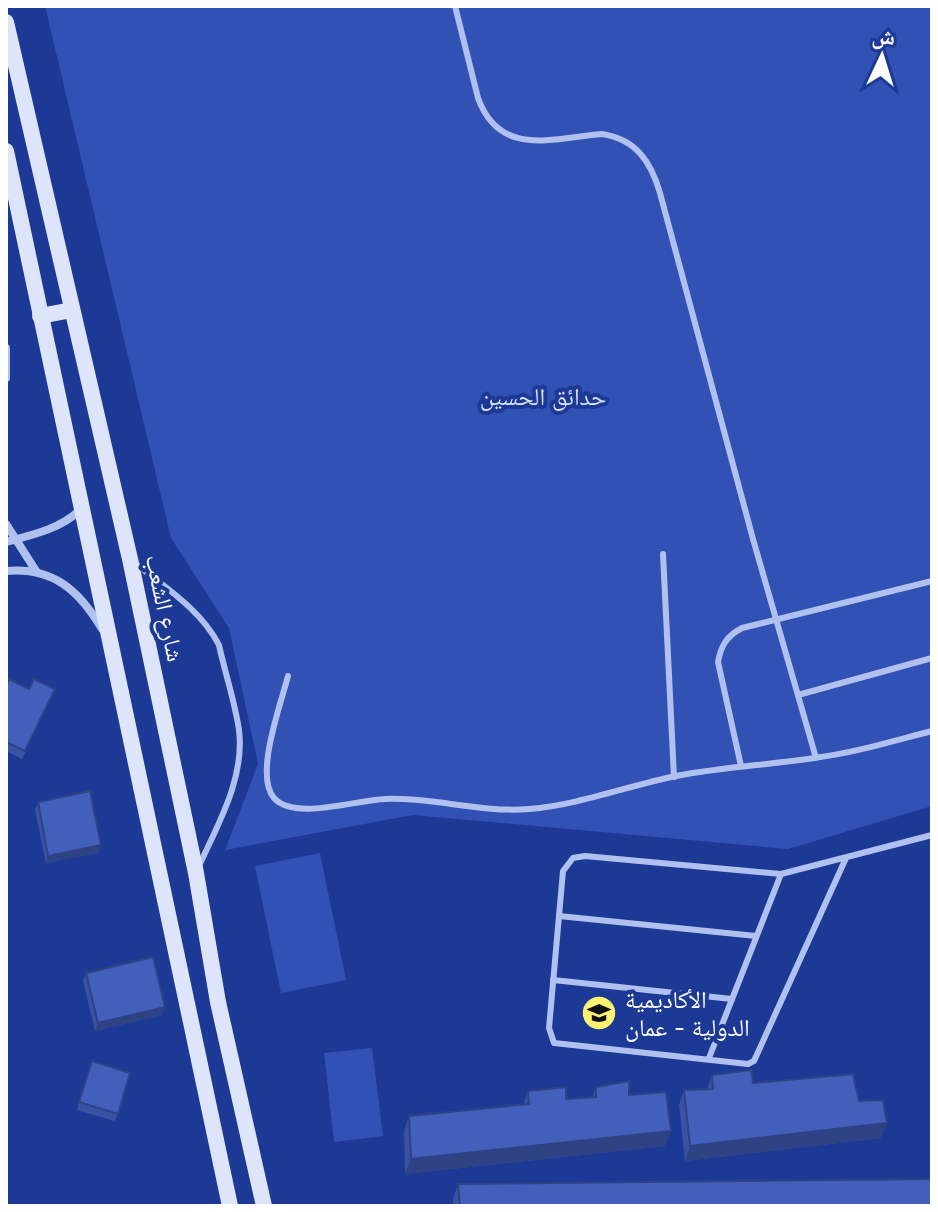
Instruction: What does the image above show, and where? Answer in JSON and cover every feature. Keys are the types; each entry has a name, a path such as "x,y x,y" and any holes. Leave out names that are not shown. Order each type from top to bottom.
{"main road":[{"name":"شارع الشعب","path":"6,22 130,559 196,873 218,1002 264,1206"},
{"path":"6,151 230,1206"},
{"path":"40,316 72,310"},
{"path":"189,1008 218,1002"}],"street":[{"path":"6,348 6,378"},
{"path":"11,541 70,520 81,509"},
{"path":"6,524 11,541 36,571"},
{"path":"6,571 36,571 61,581 77,595 110,644"}],"lane":[{"path":"455,6 478,98 490,122 500,131 525,141 602,134 614,136 636,147 651,168 664,205 816,758"},
{"path":"663,554 674,777"},
{"path":"130,559 204,619 213,632 219,645 239,731 236,772 226,808 196,873"},
{"path":"741,766 718,662 720,651 732,633 932,581"},
{"path":"798,695 932,658"},
{"path":"288,676 265,774 271,796 290,809 390,799 474,809 529,809 582,800 674,777 816,758 932,731"},
{"path":"846,858 754,1061 748,1064 554,1043 549,1028 563,871 573,858 585,856 781,874 932,835"},
{"path":"709,1058 781,874"},
{"path":"559,916 756,936"},
{"path":"553,980 732,999"}],"green space":[{"name":"حدائق الحسين","path":"45,6 932,6 932,806 788,849 413,815 225,850 258,764 229,628 171,538"},
{"path":"320,853 346,980 281,993 255,866"},
{"path":"372,1048 383,1136 334,1142 324,1053"}],"building":[{"path":"9,679 29,689 34,679 55,689 25,751 6,742 6,686"},
{"path":"90,791 101,845 48,856 38,802"},
{"path":"153,957 165,1007 98,1023 86,973"},
{"path":"92,1061 130,1073 118,1114 79,1102"},
{"path":"751,1070 753,1083 853,1074 859,1101 883,1100 887,1123 690,1146 684,1090 713,1089 712,1075"},
{"path":"629,1081 629,1095 666,1092 671,1131 411,1159 409,1116 529,1104 528,1091 566,1087 566,1099 596,1097 596,1087"},
{"path":"932,1179 932,1206 460,1206 458,1184"}],"place":[{"name":"الأكاديمية الدولية - عمان","path":"599,1013"}]}
